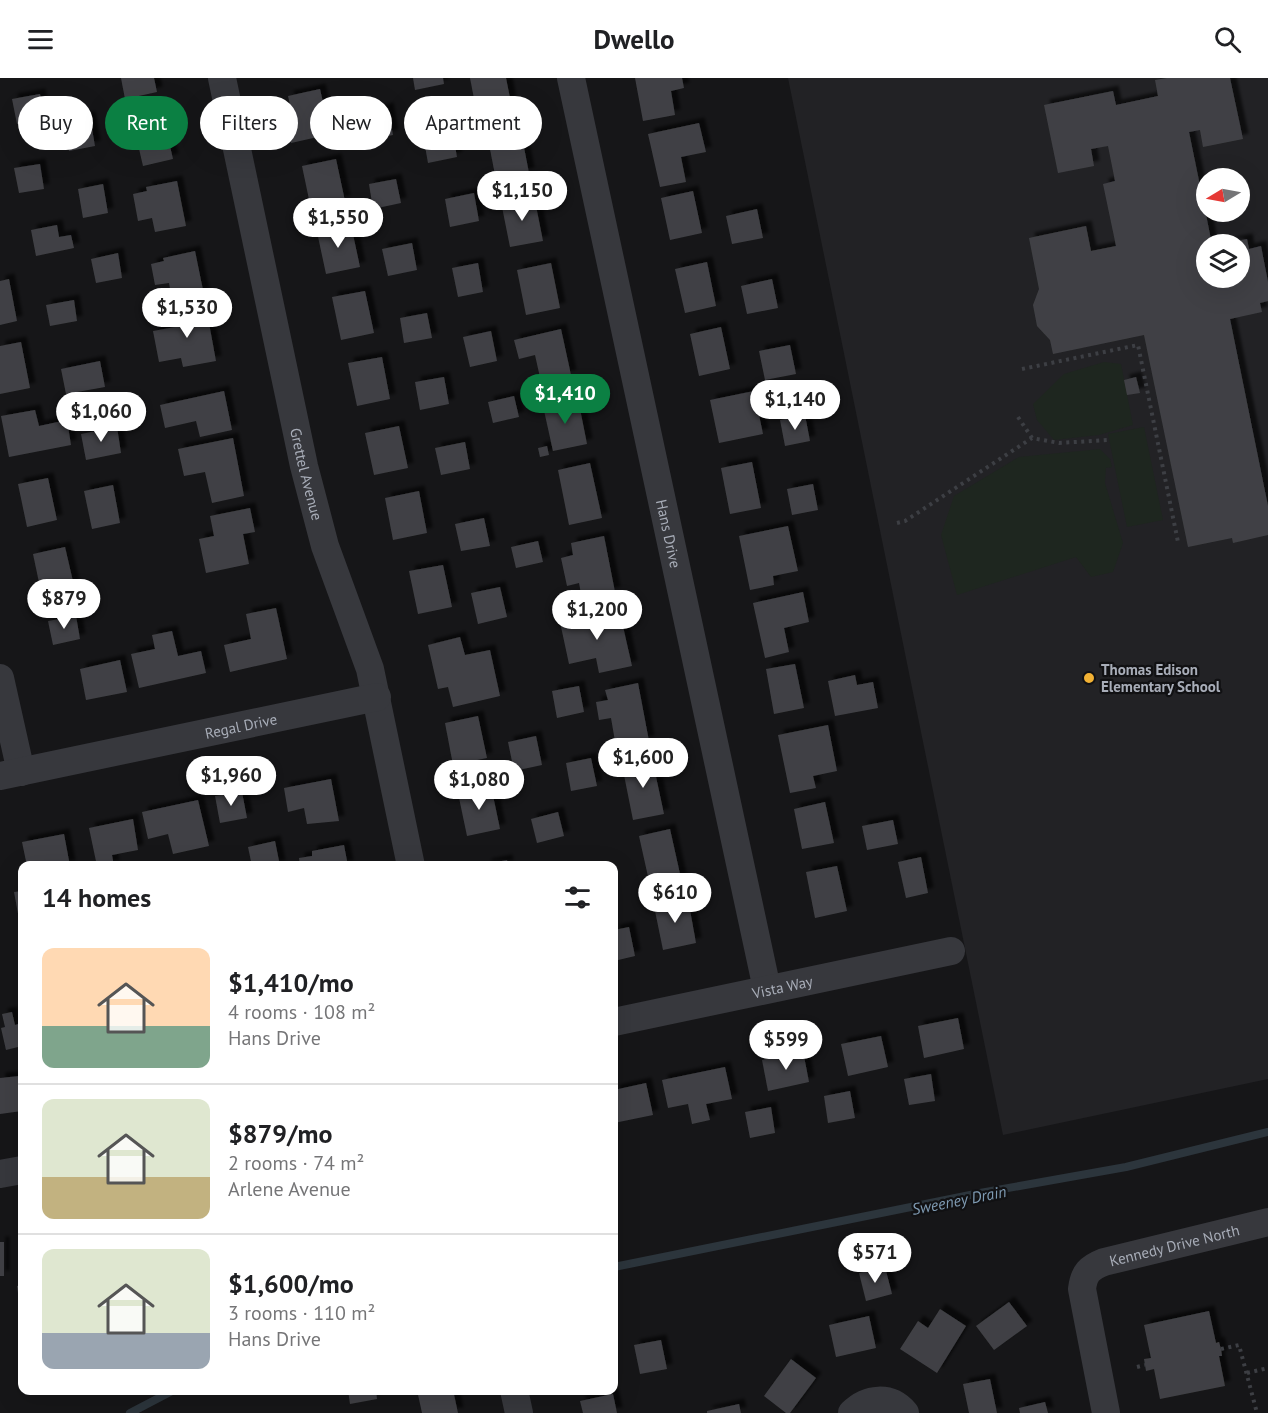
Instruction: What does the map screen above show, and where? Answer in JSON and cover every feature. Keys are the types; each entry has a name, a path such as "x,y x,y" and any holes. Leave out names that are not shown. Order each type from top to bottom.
{"street":[{"name":"Grettel Avenue","path":"222,78 311,496 325,546 365,652 377,697 410,861"},
{"name":"Hans Drive","path":"571,78 767,989"},
{"path":"0,678 10,774"},
{"name":"Regal Drive","path":"10,774 377,697"},
{"name":"Vista Way","path":"618,1021 951,951"},
{"path":"0,1174 18,1171"},
{"name":"Kennedy Drive North","path":"1106,1413 1082,1289 1084,1275 1092,1267 1104,1262 1268,1222"},
{"path":"515,1395 519,1413"},
{"path":"852,1413 870,1401 881,1400 892,1403 905,1413"}],"path":[{"path":"1022,369 1138,345 1178,542"},
{"path":"1018,417 1032,438"},
{"path":"897,523 911,517 1032,438 1059,443 1108,440"},
{"path":"1221,1349 1239,1345 1257,1413"},
{"path":"1137,1367 1145,1365"},
{"path":"1247,1373 1268,1368"}],"shaded area":[{"name":"Thomas Edison Elementary School","path":"788,78 1268,78 1268,1079 1003,1135"},
{"path":"1104,362 1121,364 1133,425 1099,435 1054,440 1037,420 1033,404 1064,374"},
{"path":"1144,427 1163,520 1127,527 1108,434"},
{"path":"1100,449 1110,459 1112,467 1106,468 1105,483 1123,543 1113,572 1091,577 1076,557 957,595 941,535 954,496 1019,457"}],"building":[{"path":"121,78 154,78 157,92 124,96"},
{"path":"413,78 443,78 444,84 415,90"},
{"path":"470,78 506,78 510,96 474,96"},
{"path":"635,78 682,78 684,88 671,91 675,115 643,121"},
{"path":"1230,78 1243,139 1203,147 1200,130 1189,132 1196,168 1196,222 1207,222 1210,234 1196,234 1196,288 1250,288 1250,249 1261,246 1268,282 1268,301 1260,303 1262,312 1230,319 1268,506 1268,535 1233,543 1232,538 1188,547 1144,335 1053,354 1050,340 1037,326 1033,305 1039,289 1029,238 1086,226 1091,251 1116,246 1103,184 1115,181 1108,146 1091,149 1094,166 1058,173 1044,105 1113,91 1116,105 1158,96 1155,80"},
{"path":"320,89 322,96 310,96 310,139 298,141 298,96 288,96"},
{"path":"18,98 18,124 17,124 12,99"},
{"path":"699,123 706,152 681,157 686,182 660,187 648,134"},
{"path":"139,150 171,150 173,159 143,166"},
{"path":"426,150 456,150 457,157 428,163"},
{"path":"490,150 525,150 529,173 496,180"},
{"path":"336,159 345,201 311,209 302,166"},
{"path":"40,164 44,189 19,193 14,168"},
{"path":"396,179 401,203 373,209 369,184"},
{"path":"177,181 186,226 155,232 152,218 138,221 133,194 147,191 146,187"},
{"path":"103,184 108,213 83,218 78,189"},
{"path":"693,191 702,233 670,240 661,198"},
{"path":"474,193 479,221 450,227 445,199"},
{"path":"534,196 543,241 510,247 501,202"},
{"path":"757,209 763,238 732,244 726,216"},
{"path":"57,225 59,237 71,235 74,248 36,256 31,230"},
{"path":"351,225 360,267 326,274 317,232"},
{"path":"412,243 417,270 388,276 382,249"},
{"path":"195,251 204,295 172,301 169,283 155,285 151,264 164,261 163,258"},
{"path":"118,253 122,278 96,283 91,259"},
{"path":"707,262 716,306 685,313 675,269"},
{"path":"478,263 483,292 458,297 452,268"},
{"path":"551,263 560,308 526,315 517,270"},
{"path":"9,279 17,321 0,325 0,281"},
{"path":"772,279 778,308 747,314 741,286"},
{"path":"365,291 374,333 341,340 332,297"},
{"path":"74,300 77,321 50,326 46,305"},
{"path":"206,307 216,361 183,367 181,358 159,362 153,331 175,327 173,314"},
{"path":"427,313 432,338 404,343 400,318"},
{"path":"721,327 730,369 699,376 690,334"},
{"path":"561,329 571,375 541,382 535,355 519,359 514,340"},
{"path":"491,331 497,361 470,367 463,337"},
{"path":"21,342 30,388 0,394 0,346"},
{"path":"790,345 796,374 765,380 759,351"},
{"path":"382,357 390,399 357,406 348,363"},
{"path":"100,361 105,387 66,394 61,369"},
{"path":"444,377 449,404 420,410 415,382"},
{"path":"1136,377 1140,393 1127,395 1124,380"},
{"path":"224,391 232,430 200,437 196,421 165,428 160,405"},
{"path":"754,391 763,434 719,443 710,400"},
{"path":"514,396 519,417 493,423 488,402"},
{"path":"578,399 587,444 553,451 543,406"},
{"path":"35,410 39,426 67,420 71,445 9,457 1,416"},
{"path":"805,415 810,441 785,446 780,420"},
{"path":"399,426 408,468 374,475 365,433"},
{"path":"117,427 121,453 86,460 81,434"},
{"path":"233,438 244,496 212,503 205,472 184,476 178,449"},
{"path":"465,442 470,469 441,475 435,448"},
{"path":"547,446 549,455 540,457 538,448"},
{"path":"752,462 761,508 730,514 721,468"},
{"path":"590,463 602,518 569,525 558,470"},
{"path":"48,478 57,520 27,527 18,484"},
{"path":"813,484 818,510 792,515 787,489"},
{"path":"113,485 120,523 92,529 84,491"},
{"path":"419,491 427,533 393,540 385,498"},
{"path":"250,508 255,532 243,534 249,564 206,573 199,539 214,536 210,516"},
{"path":"484,518 490,546 461,551 455,524"},
{"path":"788,526 798,571 773,576 774,585 750,590 739,536"},
{"path":"604,536 615,592 582,599 579,583 567,586 561,558 573,555 571,543"},
{"path":"538,541 543,562 516,568 511,547"},
{"path":"65,547 78,603 45,611 33,554"},
{"path":"443,565 452,607 418,614 409,571"},
{"path":"500,587 507,617 478,624 471,593"},
{"path":"803,592 809,622 784,628 789,652 765,658 753,603"},
{"path":"276,608 287,659 230,672 224,645 251,639 246,614"},
{"path":"619,609 632,666 599,673 596,658 569,664 560,622"},
{"path":"76,616 80,639 53,645 48,621"},
{"path":"172,631 178,656 201,651 206,673 139,688 131,654 155,649 152,635"},
{"path":"460,637 465,655 490,650 500,696 453,707 448,687 438,689 428,645"},
{"path":"120,660 127,692 86,700 80,669"},
{"path":"795,664 804,708 774,714 766,669"},
{"path":"855,675 857,685 873,682 878,708 835,716 828,681"},
{"path":"638,683 649,741 616,747 611,718 599,720 596,702 608,700 605,690"},
{"path":"579,686 584,712 557,718 552,691"},
{"path":"478,716 487,758 453,765 445,723"},
{"path":"828,725 837,771 813,776 816,788 790,793 778,735"},
{"path":"536,736 542,765 514,771 508,742"},
{"path":"591,758 597,786 571,791 566,763"},
{"path":"652,758 664,814 633,820 622,765"},
{"path":"331,779 339,821 307,824 304,808 288,812 284,788"},
{"path":"491,786 500,829 467,836 458,793"},
{"path":"242,792 247,818 220,823 215,796"},
{"path":"198,800 209,846 173,854 168,834 148,839 142,812"},
{"path":"825,802 834,843 802,849 794,809"},
{"path":"558,812 564,836 537,843 531,819"},
{"path":"133,819 138,850 112,855 113,861 96,861 89,828"},
{"path":"893,820 898,844 867,850 862,826"},
{"path":"670,829 682,883 651,890 639,836"},
{"path":"64,834 69,861 26,861 22,842"},
{"path":"275,841 279,861 251,861 248,847"},
{"path":"344,845 347,861 299,861 299,858 312,856 312,851"},
{"path":"921,857 928,893 906,898 898,862"},
{"path":"837,866 847,911 815,918 806,872"},
{"path":"14,892 18,892 18,914"},
{"path":"688,899 696,943 663,950 654,906"},
{"path":"629,927 635,956 618,960 618,929"},
{"path":"12,1012 15,1025 18,1024 18,1047 6,1050 1,1028 5,1027 2,1014"},
{"path":"958,1018 964,1049 924,1058 918,1026"},
{"path":"881,1036 888,1067 848,1076 841,1044"},
{"path":"803,1051 809,1082 768,1091 762,1060"},
{"path":"725,1067 732,1099 706,1104 710,1120 692,1124 688,1104 668,1108 662,1080"},
{"path":"931,1074 935,1101 909,1105 904,1079"},
{"path":"18,1076 18,1112 0,1114 0,1078"},
{"path":"646,1083 653,1115 618,1122 618,1089"},
{"path":"850,1091 855,1118 828,1123 824,1096"},
{"path":"771,1107 775,1133 750,1138 745,1112"},
{"path":"0,1242 4,1242 4,1276 0,1276"},
{"path":"885,1267 892,1294 866,1301 859,1273"},
{"path":"1009,1302 1027,1326 994,1350 976,1326"},
{"path":"940,1309 966,1326 937,1373 900,1349 918,1321 928,1328"},
{"path":"1209,1311 1216,1343 1219,1342 1221,1349 1222,1356 1219,1356 1225,1386 1160,1399 1154,1369 1146,1371 1144,1359 1151,1358 1144,1325"},
{"path":"869,1316 876,1348 836,1357 829,1325"},
{"path":"661,1340 667,1369 640,1374 634,1345"},
{"path":"791,1359 816,1378 790,1413 786,1413 764,1396"},
{"path":"990,1379 997,1413 969,1413 963,1384"},
{"path":"349,1395 377,1395 377,1399 350,1404"},
{"path":"418,1395 454,1395 458,1413 422,1413"},
{"path":"613,1395 617,1413 583,1413 580,1401"},
{"path":"1045,1402 1048,1413 1020,1413 1019,1408"},
{"path":"739,1404 741,1413 707,1413 707,1411"}],"waterway":[{"name":"Sweeney Drain","path":"618,1266 980,1193 1126,1167 1268,1132"},
{"name":"Sweeney Drain","path":"130,1413 164,1395"}],"place":[{"name":"Thomas Edison Elementary School","path":"1089,678"}]}
